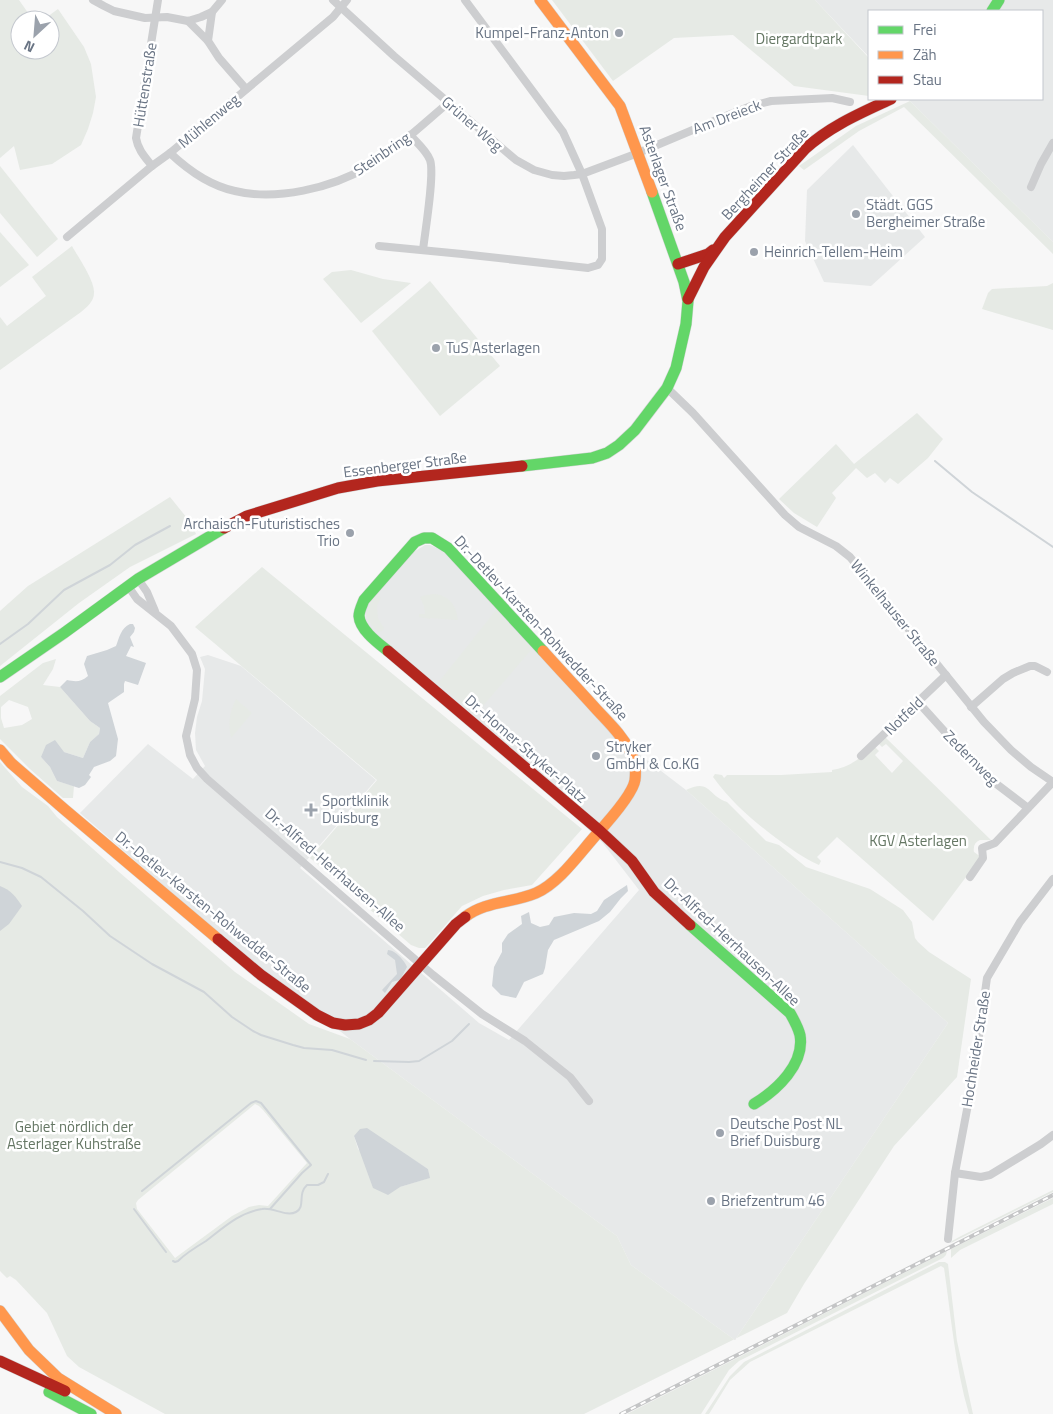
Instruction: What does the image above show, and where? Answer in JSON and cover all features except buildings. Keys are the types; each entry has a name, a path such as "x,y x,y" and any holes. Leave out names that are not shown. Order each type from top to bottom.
{"main road":[{"name":"Asterlager Straße","path":"540,0 620,106 680,269 688,301 684,334 676,368 667,388"},
{"name":"Bergheimer Straße","path":"688,301 695,282 718,246 811,144 827,131 889,100"},
{"name":"Bergheimer Straße","path":"680,269 708,254 718,246"},
{"path":"680,269 704,266"},
{"name":"Essenberger Straße","path":"0,677 138,579 214,533 247,516 338,488 386,480 584,459 607,453 620,445 635,430 667,388"},
{"name":"Dr.-Detlev-Karsten-Rohwedder-Straße","path":"0,750 64,809 261,976 317,1015 333,1023 345,1025 359,1024 369,1020 387,1004 456,924 471,912 486,906 536,893 549,886 624,802 630,793 634,781 635,766 631,752 620,735 448,548 438,540 431,537 423,537 415,542 364,600 360,615 365,629 433,689"},
{"name":"Dr.-Homer-Stryker-Platz","path":"433,689 600,831"},
{"name":"Dr.-Alfred-Herrhausen-Allee","path":"600,831 632,861 654,892 667,905 790,1013 797,1026 800,1039 796,1061 787,1076 774,1090 754,1104"},
{"path":"0,1311 29,1350 58,1378 116,1414"},
{"path":"0,1361 116,1414"},
{"path":"0,1370 60,1397 91,1414"}],"street":[{"path":"93,0 123,13 145,18 167,17 188,21 212,12 222,0"},
{"name":"Hüttenstraße","path":"152,166 137,145 136,138 158,0"},
{"name":"Grüner Weg","path":"333,0 448,103 516,160 534,170 552,175 582,174 638,153"},
{"name":"Mühlenweg","path":"67,237 333,17 347,0"},
{"path":"379,246 588,268 598,265 602,259 602,229 582,174 563,132 465,0"},
{"path":"208,41 212,12"},
{"path":"188,21 208,41 219,58 246,90"},
{"name":"Am Dreieck","path":"638,153 751,106 771,101 832,98 850,102"},
{"name":"Steinbring","path":"170,153 196,174 233,191 248,194 275,194 312,188 349,176 374,162 396,148 448,103"},
{"path":"410,135 430,160 432,174 423,250"},
{"path":"1031,187 1053,143"},
{"name":"Winkelhauser Straße","path":"667,388 693,413 785,514 799,526 836,546 850,557 984,722 1011,750 1053,782"},
{"name":"Dr.-Alfred-Herrhausen-Allee","path":"138,579 147,592 155,613"},
{"name":"Dr.-Alfred-Herrhausen-Allee","path":"128,586 137,599 171,626 192,654 197,670 195,698 186,736 190,755 197,768 230,800 421,964 482,1014 525,1041 570,1077 589,1101"},
{"path":"971,707 1003,679 1013,673 1030,666 1035,666 1047,672"},
{"name":"Notfeld","path":"861,756 946,675"},
{"name":"Zedernweg","path":"918,702 982,773 1028,808"},
{"path":"970,877 983,858 982,848 994,843 1053,782"},
{"name":"Hochheider Straße","path":"948,1239 955,1172 973,1078 987,978 1020,922 1052,882"},
{"path":"955,1172 981,1177 990,1175 1053,1135"}],"shaded area":[{"path":"815,0 1053,0 1053,242 909,100 1043,100 1043,10 868,10 868,56"},
{"name":"Städt. GGS Bergheimer Straße","path":"853,145 925,237 871,286 824,282 805,241 807,190"},
{"path":"425,545 430,545 446,554 614,735 686,790 948,1023 735,1340 631,1265 617,1236 350,1039 247,958 80,813 148,744 193,779 205,766 196,750 195,733 202,701 205,669 200,657 208,655 241,666 376,780 300,868 479,1023 509,1040 639,890 602,842 373,632 366,620 365,612 367,605 412,553"},
{"path":"130,624 133,624 135,628 130,637 134,647 131,646 126,656 146,663 138,685 125,681 124,692 108,703 118,739 116,756 110,761 94,767 89,775 91,777 85,785 79,788 57,781 50,767 41,757 46,745 55,740 64,752 83,758 90,742 99,734 100,728 90,721 60,687 67,680 78,681 88,676 84,664 87,656 116,646 122,631"},
{"path":"627,885 628,891 610,912 599,921 554,940 548,950 543,974 524,982 516,998 501,995 492,986 494,967 502,952 502,943 508,934 522,924 521,916 529,912 531,923 540,927 549,925 554,917 574,913 591,914 597,911 604,900"},
{"path":"0,886 13,894 22,906 9,924 0,931"},
{"path":"388,950 399,956 407,967 401,978 392,982 385,993 382,990 397,974 395,960 387,954"},
{"path":"367,1128 428,1169 430,1178 400,1187 388,1195 373,1188 354,1136 360,1129"}],"green space":[{"path":"0,0 19,0 26,10 10,10 10,60 60,60 60,12 84,47 91,64 96,97 88,129 81,145 52,164 20,170 14,146 0,158"},
{"name":"Diergardtpark","path":"552,0 815,0 868,57 868,96 794,86 733,35 674,38 613,81"},
{"path":"910,101 1053,242 1053,254 904,107 859,131 804,170 799,166 856,126"},
{"path":"0,166 58,239 37,257 0,213"},
{"path":"0,232 29,265 0,287"},
{"path":"72,246 92,282 94,296 88,306 81,312 0,370 0,317 7,326 46,296 32,277"},
{"path":"351,270 383,279 411,283 361,323 323,279 332,272"},
{"name":"TuS Asterlagen","path":"430,281 500,366 440,416 372,331"},
{"path":"1053,283 1053,330 982,309 988,293 992,289 1047,286"},
{"path":"917,413 943,439 928,458 898,484 890,478 885,483 875,473 867,478 856,468 832,493 836,498 817,527 794,513 779,499 836,444 854,464"},
{"path":"170,497 191,523 196,534 130,567 79,603 0,666 0,611 28,586"},
{"path":"262,567 582,829 532,885 483,896 462,906 425,948 419,948 411,945 310,858 377,780 195,627"},
{"path":"434,594 444,596 451,602 456,610 458,620 419,617 419,614 425,614 420,597"},
{"path":"375,596 381,598 377,606 378,618 384,628 379,632 370,623 367,615 368,607"},
{"path":"496,610 532,649 475,715 438,683"},
{"path":"56,659 53,669 43,685 60,687 90,721 100,728 99,734 90,742 83,758 64,752 41,757 50,767 57,781 74,786 73,798 63,798 0,739 0,696 43,663","holes":["9,700 28,707 32,719 22,725 4,728 1,718 1,707"]},
{"path":"236,699 252,713 231,738 230,718"},
{"name":"KGV Asterlagen","path":"885,737 991,840 980,840 976,843 974,852 981,857 933,921 837,837 817,857 821,861 819,865 786,845 750,817 727,795 713,777 715,774 722,775 724,778 727,775 781,775 832,772 832,770 844,767 855,761 874,746 879,751 875,755 892,773 903,761 886,744 882,747 878,743"},
{"name":"Gebiet nördlich der Asterlager Kuhstraße","path":"0,762 22,787 48,806 57,817 235,972 309,1024 350,1039 617,1236 631,1265 734,1339 584,1414 165,1414 79,1367 67,1356 47,1313 16,1280 10,1276 7,1278 0,1271","holes":["255,1104 263,1110 307,1163 268,1206 249,1207 232,1216 175,1258 137,1209 136,1203","354,1136 411,1158 428,1169 429,1178 400,1187 358,1149"]},
{"path":"694,787 705,787 727,802 766,841 779,845 806,867 870,889 903,910 912,922 915,938 918,942 929,952 971,979 957,1077 894,1146 787,1313 736,1338 948,1023 686,790"},
{"path":"1053,1190 1053,1192 951,1243 961,1236"},
{"path":"1053,1198 1053,1204 960,1250 951,1258 951,1249"},
{"path":"947,1251 943,1258 739,1361 729,1370 701,1414 627,1414"},
{"path":"939,1262 948,1264 957,1341 973,1414 969,1414 960,1378 944,1268 941,1266 750,1362 730,1380 709,1414 705,1414 730,1376 744,1362"}],"waterway":[{"path":"935,461 972,492 1053,547"},
{"path":"0,644 28,624 64,590 110,565 135,545 170,526"},
{"path":"0,862 22,868 41,877 110,936 152,964 204,992 232,1017 253,1031 304,1048 332,1050 366,1060"},
{"path":"374,1061 419,1061 452,1041 469,1024"},
{"path":"142,1191 251,1103 256,1101 261,1103 311,1165 270,1209"},
{"path":"173,1261 178,1261 232,1221 246,1213 262,1209 288,1213 296,1212 301,1207 302,1192 307,1185 318,1185 324,1182 328,1174"},
{"path":"134,1209 166,1252"}],"railway":[{"path":"621,1414 1053,1195"}],"traffic: fast":[{"path":"993,10 999,0"},
{"path":"522,466 592,458 607,453 635,430 667,388 676,368 686,324 688,301 684,282 652,192"},
{"path":"0,677 138,579 224,528"},
{"path":"388,651 370,636 363,626 359,616 360,610 364,600 415,542 424,538 432,538 448,548 543,651"},
{"path":"690,925 790,1013 798,1029 800,1046 794,1066 780,1084 754,1104"},
{"path":"49,1392 91,1414"}],"traffic: slow":[{"path":"540,0 620,106 652,192"},
{"path":"465,917 481,908 536,893 553,882 612,816 624,801 635,780 633,758 623,740 611,724 543,651"},
{"path":"0,750 11,763 64,809 218,939"},
{"path":"0,1311 29,1350 58,1378 116,1414"}],"traffic: jam":[{"path":"688,299 704,267 725,237 805,149 835,127 889,100"},
{"path":"678,264 708,254 713,250"},
{"path":"224,528 247,516 338,488 377,481 522,466"},
{"path":"388,651 600,831 632,861 654,892 690,925"},
{"path":"218,939 261,975 317,1015 333,1023 345,1025 359,1024 369,1020 378,1013 456,924 465,917"},
{"path":"0,1361 65,1391"}],"place":[{"name":"Kumpel-Franz-Anton","path":"619,33"},
{"name":"Städt. GGS Bergheimer Straße","path":"856,214"},
{"name":"Heinrich-Tellem-Heim","path":"754,252"},
{"name":"TuS Asterlagen","path":"436,348"},
{"name":"Archaisch-Futuristisches Trio","path":"350,533"},
{"name":"Stryker GmbH & Co.KG","path":"596,756"},
{"name":"Sportklinik Duisburg","path":"311,810"},
{"name":"Deutsche Post NL Brief Duisburg","path":"720,1133"},
{"name":"Briefzentrum 46","path":"711,1201"}]}
